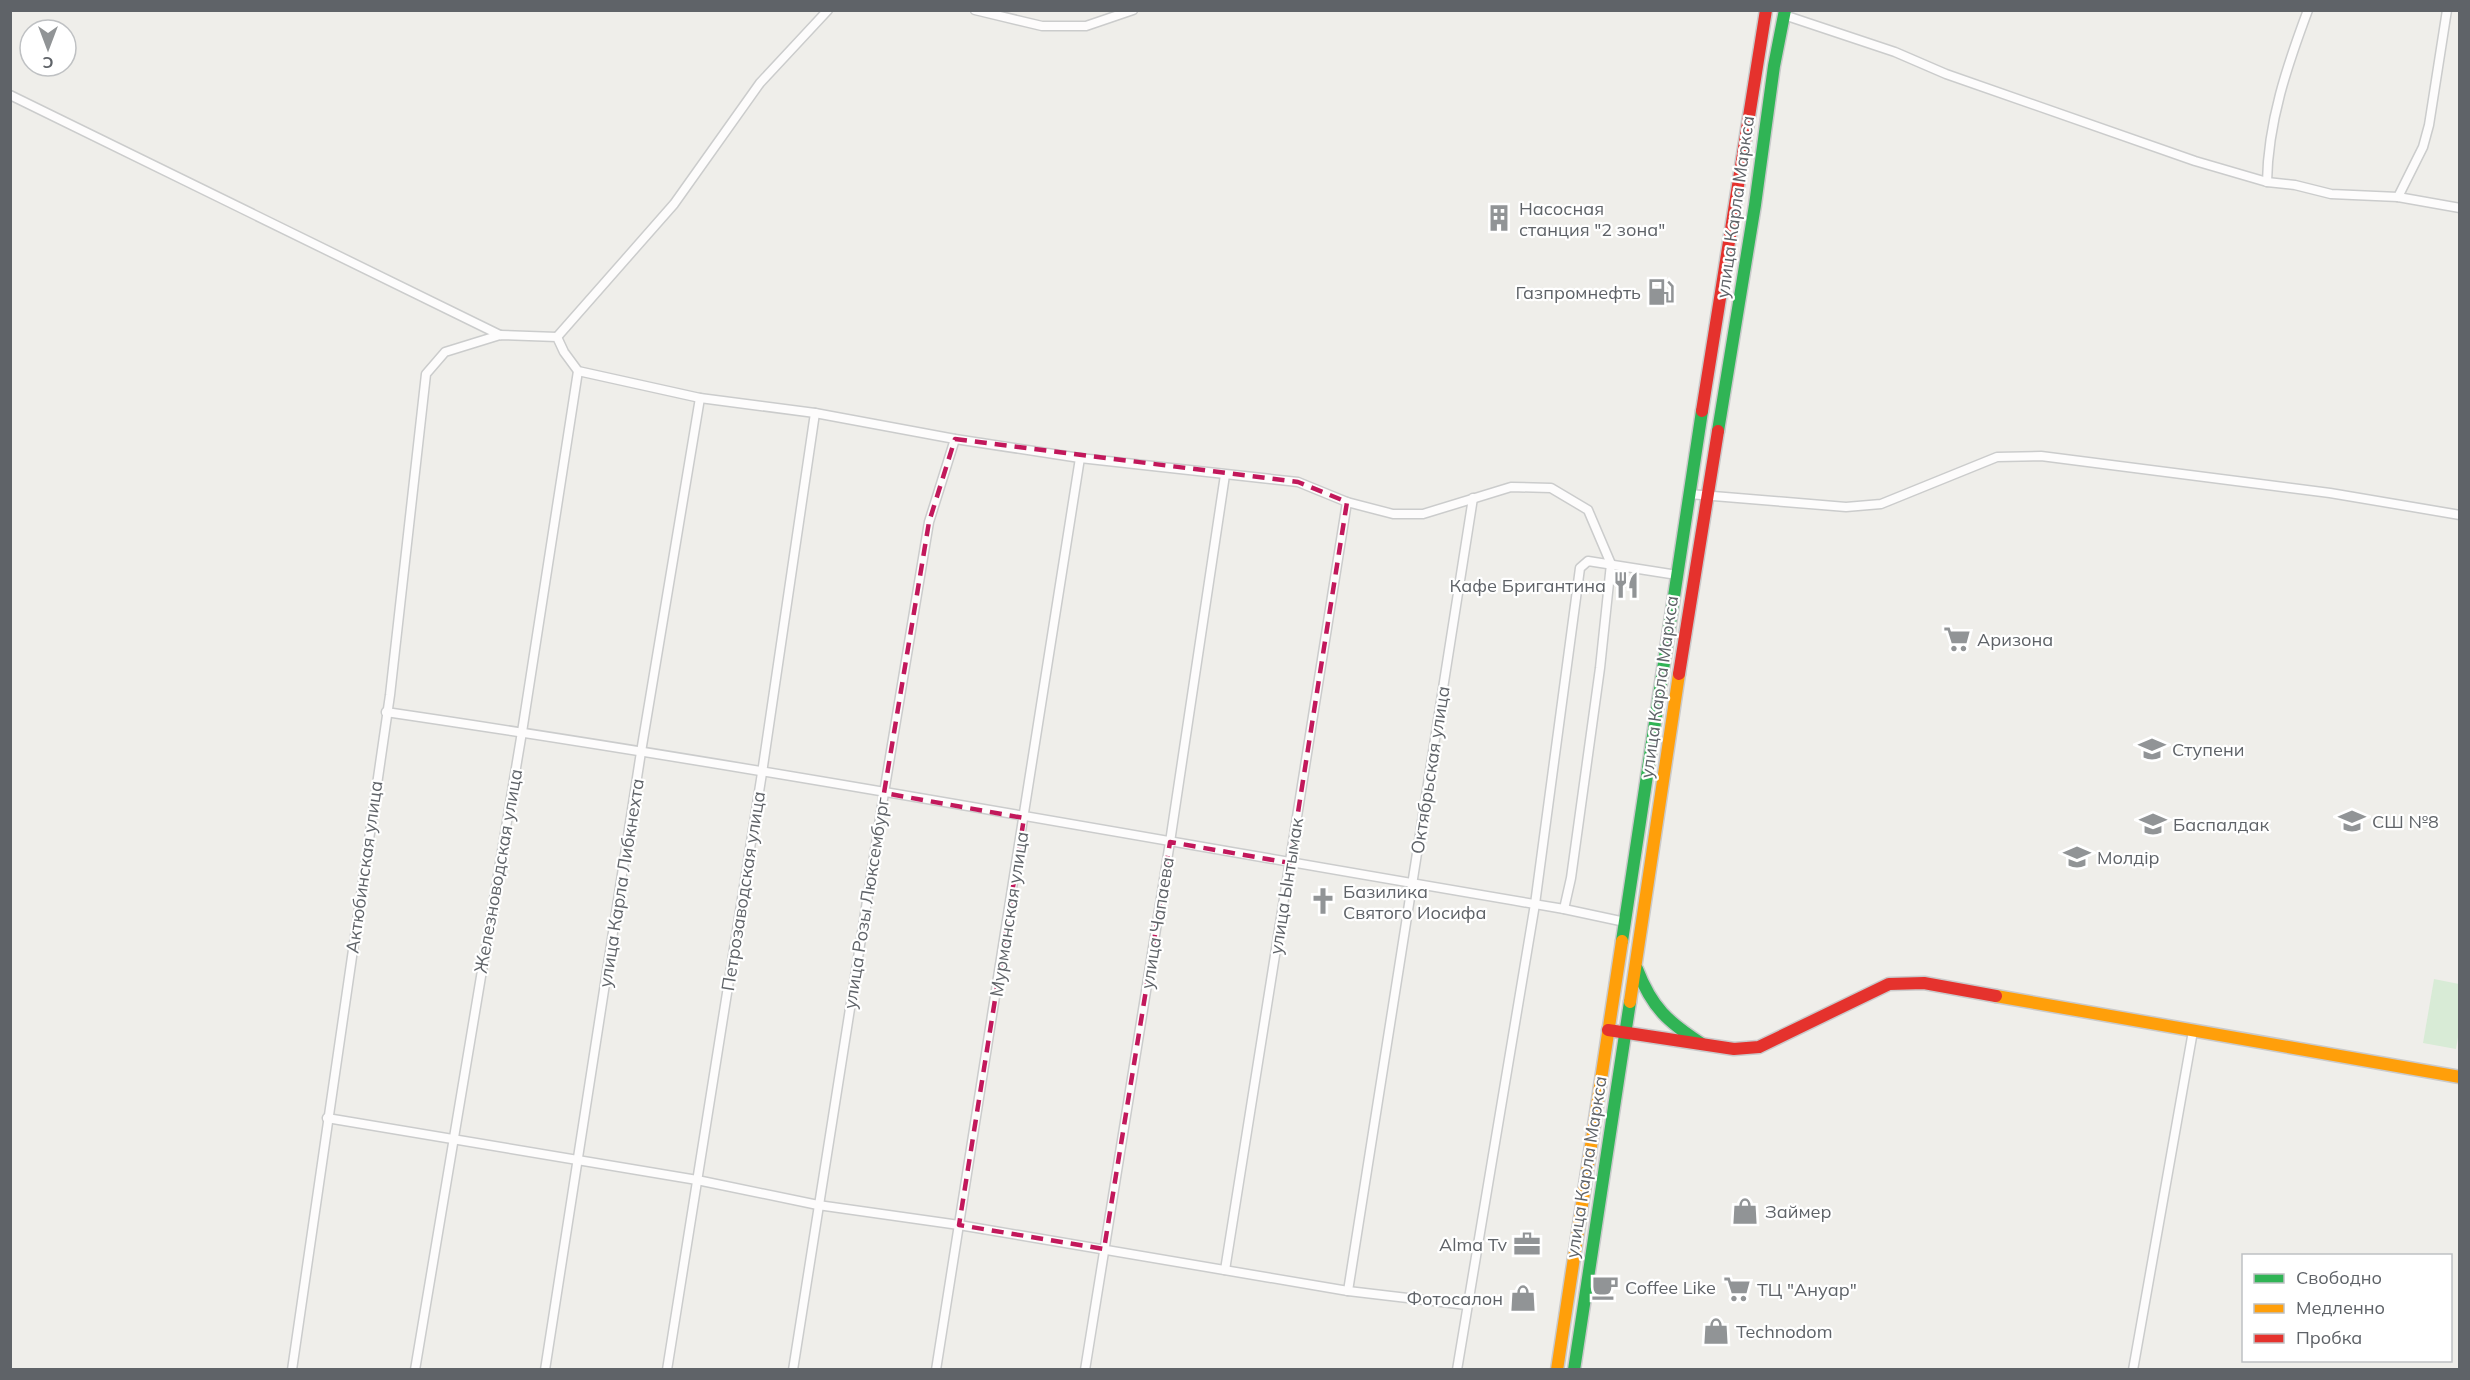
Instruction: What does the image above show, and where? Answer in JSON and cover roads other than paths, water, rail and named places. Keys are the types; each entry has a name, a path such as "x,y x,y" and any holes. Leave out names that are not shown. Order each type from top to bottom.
{"main road":[{"name":"улица Карла Маркса","path":"1557,1370 1689,494 1766,10"},
{"name":"улица Карла Маркса","path":"1574,1370 1707,495 1753,222 1774,66 1785,13"},
{"path":"1636,964 1650,999 1664,1019 1702,1044"},
{"path":"1608,1030 1734,1049 1759,1047 1889,984 1924,983 2460,1077"}],"street":[{"path":"557,337 674,204 760,83 828,10"},
{"path":"975,10 1042,26 1086,26 1133,10"},
{"path":"2267,182 2268,157 2276,106 2308,10"},
{"path":"2398,197 2422,147 2428,125 2447,10"},
{"path":"1785,13 1895,52 1946,74 2154,147 2267,182 2295,185 2331,194 2398,197 2460,208"},
{"path":"10,95 500,335 557,337"},
{"name":"Актюбинская улица","path":"291,1370 390,695 426,374 445,352 500,335"},
{"path":"557,337 564,352 578,371 700,398 815,412 955,440 1080,458 1298,482 1347,502 1393,514 1423,513 1511,487 1551,488 1588,510 1611,564 1596,691 1564,909"},
{"name":"Железноводская улица","path":"415,1370 522,732 578,371"},
{"name":"улица Карла Либкнехта","path":"545,1370 641,752 700,398"},
{"name":"Петрозаводская улица","path":"667,1370 762,773 815,412"},
{"name":"улица Розы Люксембург","path":"793,1370 884,793 930,522 955,440"},
{"path":"1689,494 1846,507 1881,504 1997,457 2041,456 2330,493 2460,515"},
{"name":"Мурманская улица","path":"936,1370 1080,458"},
{"name":"улица Чапаева","path":"1085,1370 1170,842 1225,475"},
{"name":"Октябрьская улица","path":"1348,1291 1473,498"},
{"name":"улица Ынтымак","path":"1225,1270 1347,502"},
{"path":"1457,1370 1535,904 1580,567 1588,561 1677,575"},
{"path":"386,712 522,732 884,793 1564,909 1625,922"},
{"path":"2133,1370 2193,1031"},
{"path":"327,1118 697,1180 818,1205 959,1225 1348,1291 1467,1305"}],"place":[{"name":"Насосная станция \"2 зона\"","path":"1499,218"},
{"name":"Газпромнефть","path":"1661,292"},
{"name":"Кафе Бригантина","path":"1626,585"},
{"name":"Аризона","path":"1957,639"},
{"name":"Ступени","path":"2152,749"},
{"name":"СШ №8","path":"2352,821"},
{"name":"Баспалдак","path":"2153,824"},
{"name":"Молдiр","path":"2077,857"},
{"name":"Базилика Святого Иосифа","path":"1323,901"},
{"name":"Займер","path":"1745,1211"},
{"name":"Alma Tv","path":"1527,1244"},
{"name":"Coffee Like","path":"1605,1287"},
{"name":"ТЦ \"Ануар\"","path":"1737,1289"},
{"name":"Фотосалон","path":"1523,1298"},
{"name":"Technodom","path":"1716,1331"}]}
